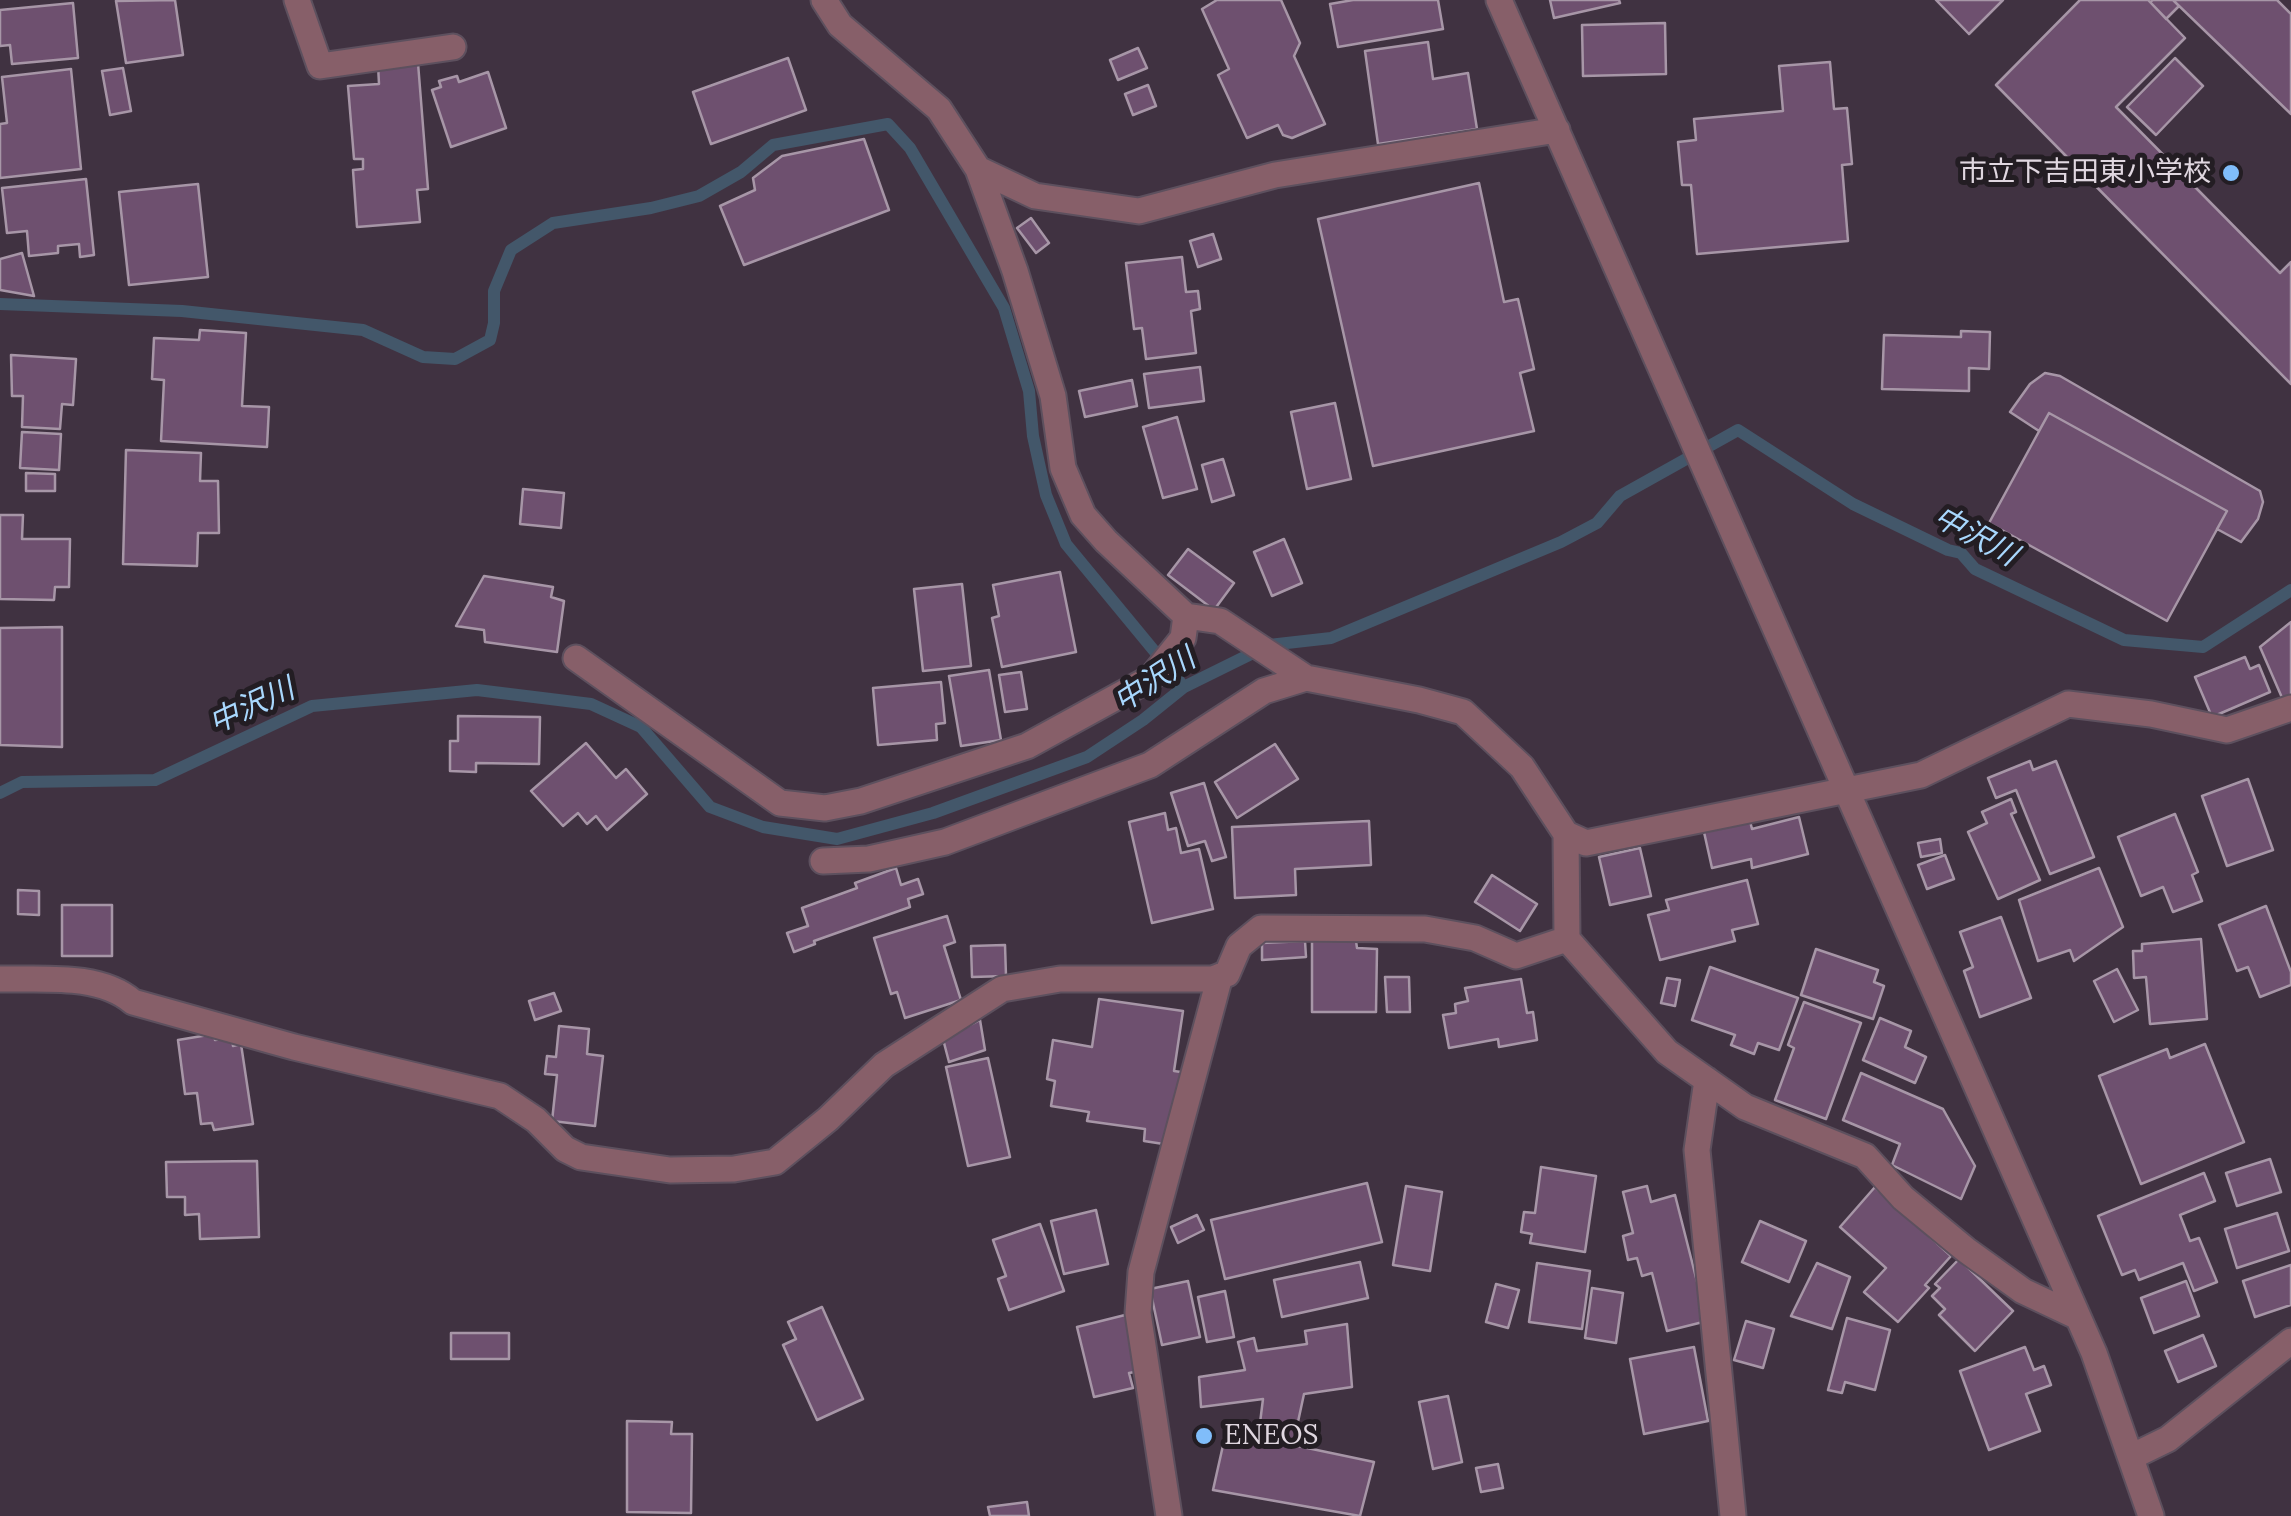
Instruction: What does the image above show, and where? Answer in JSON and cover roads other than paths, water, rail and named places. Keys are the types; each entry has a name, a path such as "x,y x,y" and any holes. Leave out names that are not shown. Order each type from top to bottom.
{"street":[{"path":"297,0 320,66 453,46"},
{"path":"824,0 840,25 939,109 978,168 1053,396 1063,468 1083,515 1106,541 1186,616 1220,622 1306,678 1463,712 1522,767 1566,834 1586,844 1921,775 2068,704 2151,714 2227,730 2291,708"},
{"path":"1499,0 2078,1317 2151,1516"},
{"path":"978,168 1036,196 1139,212 1276,174 1557,130"},
{"path":"576,658 780,803 825,808 861,801 1027,746 1151,678 1183,638 1186,616"},
{"path":"823,861 868,859 945,842 1150,765 1264,691 1306,678"},
{"path":"1566,834 1567,939 1667,1052 1745,1107 1864,1156 1903,1198 1966,1250 2023,1291 2078,1317"},
{"path":"0,979 69,980 117,988 133,1002 276,1042 500,1096 581,1158 670,1170 734,1169 775,1162 828,1119 884,1064 1002,989 1060,978 1212,979 1227,974 1239,946 1261,928 1424,929 1475,938 1516,956 1567,939"},
{"path":"1168,1516 1138,1312 1141,1272 1220,976"},
{"path":"1706,1080 1697,1150 1732,1516"},
{"path":"2131,1457 2168,1439 2291,1341"}],"waterway":[{"path":"0,304 182,311 363,330 423,357 455,359 490,340 494,291 511,250 553,223 651,208 699,196 741,172 773,145 888,124 910,148 1004,308 1029,391 1033,436 1046,495 1066,544 1184,687"},
{"name":"中沢川","path":"0,793 22,782 155,780 312,706 477,690 591,704 641,727 710,807 763,827 837,839 933,813 1087,757 1184,687 1269,645 1331,638 1561,542 1597,523 1620,496 1738,430 1853,504 1961,553 1975,569 2124,640 2203,647 2291,590"}],"place":[{"name":"市立下吉田東小学校","path":"2231,173"},
{"name":"ENEOS","path":"1204,1436"}]}
